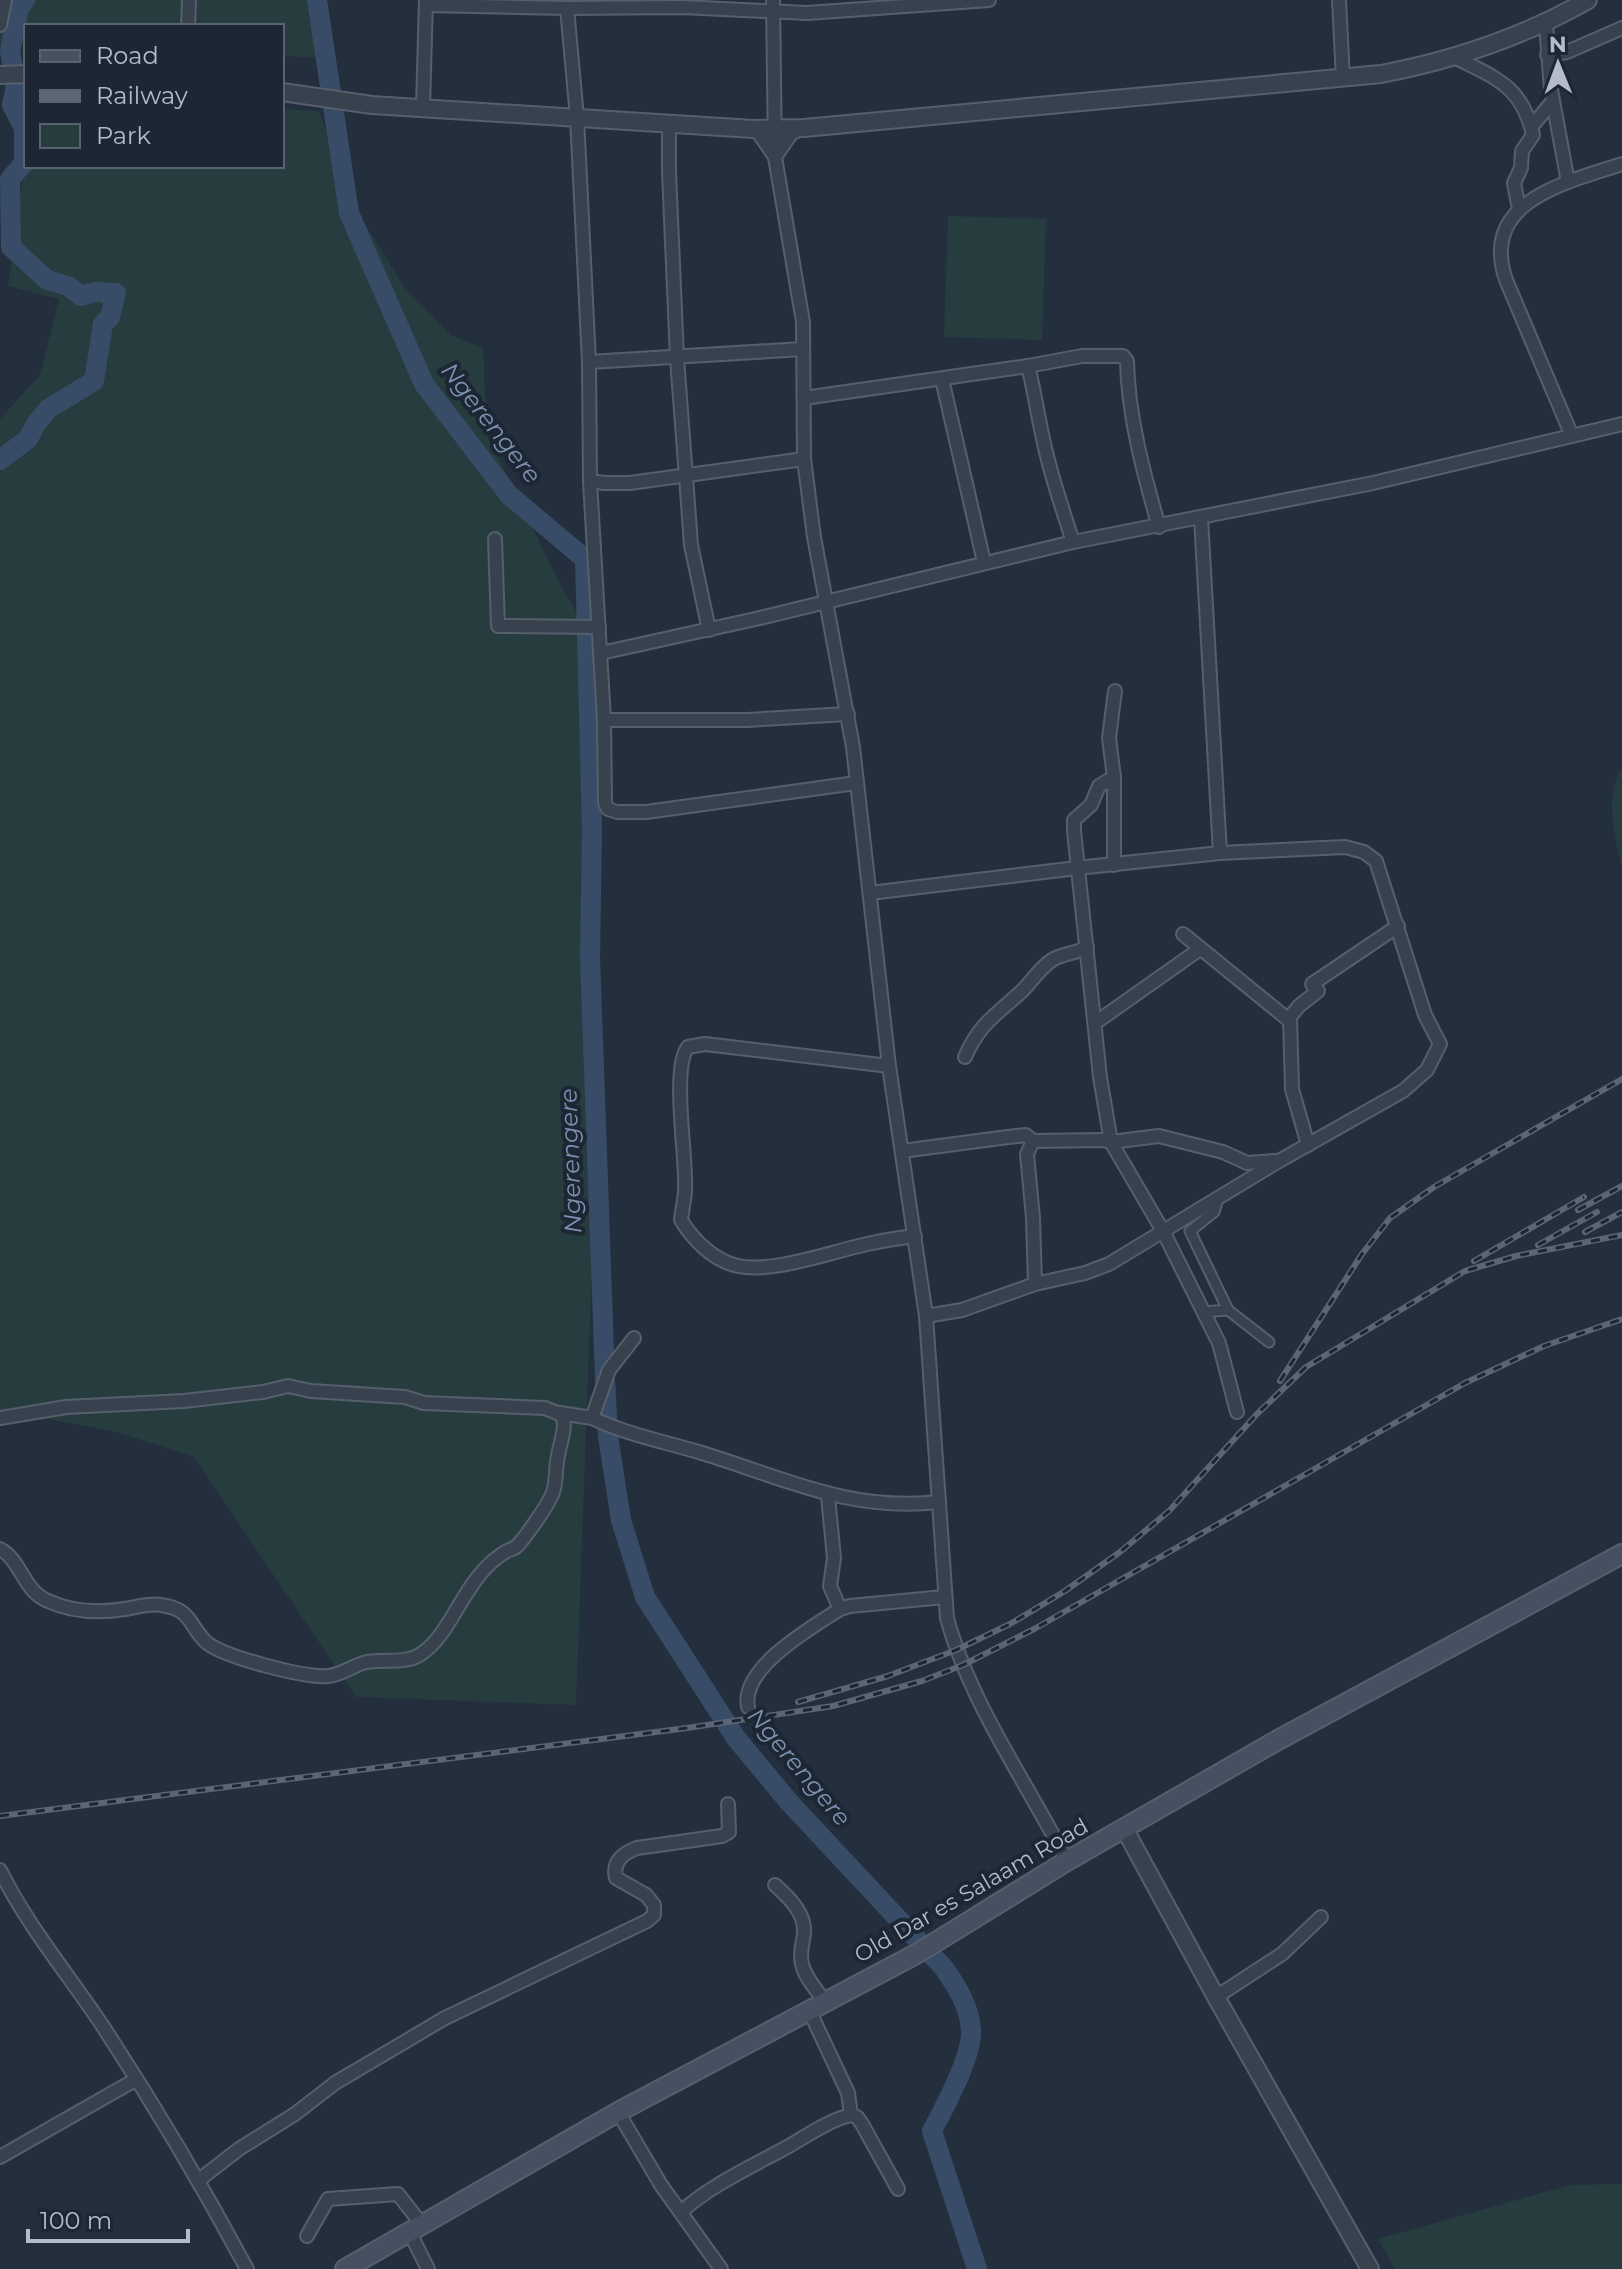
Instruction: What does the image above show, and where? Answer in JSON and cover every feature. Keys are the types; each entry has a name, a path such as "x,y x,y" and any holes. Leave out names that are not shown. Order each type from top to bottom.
{"main road":[{"name":"Old Dar es Salaam Road","path":"345,2269 618,2112 918,1953 1067,1861 1278,1740 1622,1554"}],"street":[{"path":"0,25 5,0"},
{"path":"188,24 189,0"},
{"path":"423,107 426,2 567,8 773,6 824,13 989,0"},
{"path":"1339,0 1343,79"},
{"path":"289,93 372,105 753,129 804,128 1096,99 1343,79 1408,69 1454,57 1546,24 1588,0"},
{"path":"773,6 775,157 796,275 803,349 804,459 825,601 848,714 889,1066 926,1316 933,1379 944,1597 956,1650 1067,1861"},
{"path":"567,8 577,117 589,362 590,481 601,653 605,803 608,809 617,812 646,812 856,783"},
{"path":"1546,24 1553,101 1568,182"},
{"path":"1547,55 1567,52 1622,28"},
{"path":"1454,57 1508,85 1520,100 1532,126 1533,135 1522,151 1521,168 1514,183 1519,209"},
{"path":"0,75 24,74"},
{"path":"1532,126 1553,101"},
{"path":"669,123 677,358 691,545 709,630"},
{"path":"775,157 791,134 804,128"},
{"path":"753,129 775,157"},
{"path":"1572,436 1500,260 1504,229 1519,209 1543,193 1622,164"},
{"path":"589,362 803,349"},
{"path":"804,398 1095,355 1123,356 1127,359 1141,463 1159,527"},
{"path":"1028,366 1052,476 1073,542"},
{"path":"942,379 984,562"},
{"path":"601,653 1073,542 1413,474 1622,424"},
{"path":"590,481 630,483 804,459"},
{"path":"1201,518 1220,853"},
{"path":"495,539 498,626 599,627"},
{"path":"1114,865 1114,777 1109,738 1115,691"},
{"path":"604,720 747,720 848,714"},
{"path":"1114,777 1099,786 1091,805 1074,820 1077,868 1111,1142 1163,1231 1219,1343 1237,1412"},
{"path":"870,893 1220,853 1357,849 1376,861 1425,1015 1440,1044 1427,1070 1413,1084 1218,1199 1187,1225 1163,1231 1109,1264 1085,1273 1035,1284 962,1310 926,1316"},
{"path":"1308,1145 1292,1089 1290,1017 1318,991 1312,984 1398,926"},
{"path":"1183,934 1290,1021"},
{"path":"965,1057 975,1035 1044,966 1055,958 1087,947"},
{"path":"1095,1023 1200,949"},
{"path":"889,1066 705,1044 688,1047 682,1057 681,1104 686,1189 681,1220 711,1253 725,1262 743,1267 794,1262 872,1242 915,1236"},
{"path":"902,1151 1026,1135 1033,1141 1111,1142 1156,1136 1223,1152 1247,1163 1279,1161"},
{"path":"1033,1141 1027,1154 1035,1284"},
{"path":"1187,1225 1228,1310 1269,1342"},
{"path":"1203,1312 1228,1310"},
{"path":"592,1418 609,1370 634,1338"},
{"path":"0,1418 66,1407 212,1398 288,1386 311,1391 405,1397 416,1403 545,1408 592,1418 613,1428 703,1453 828,1496 875,1503 939,1502"},
{"path":"0,1549 12,1558 29,1587 46,1601 90,1611 159,1604 175,1608 194,1624 206,1642 222,1650 310,1676 332,1676 369,1662 404,1660 419,1656 432,1644 481,1571 515,1547 545,1508 554,1487 565,1428 560,1413"},
{"path":"828,1496 834,1558 830,1586 840,1609"},
{"path":"748,1707 747,1694 759,1669 840,1609 944,1597"},
{"path":"199,2180 335,2083 445,2018 647,1921 654,1915 654,1905 646,1895 616,1878 617,1863 624,1853 637,1848 722,1836 729,1832 728,1804"},
{"path":"1124,1828 1370,2269"},
{"path":"0,1870 29,1920 106,2031 199,2180 247,2269"},
{"path":"775,1885 792,1900 800,1916 804,1933 800,1950 802,1965 848,2093 851,2115"},
{"path":"1216,1997 1282,1954 1321,1917"},
{"path":"0,2157 135,2080"},
{"path":"618,2112 657,2177 721,2269"},
{"path":"681,2212 744,2171 822,2127 851,2115 862,2124 898,2189"},
{"path":"307,2236 328,2199 398,2194 416,2229 428,2269"}],"green space":[{"path":"0,0 311,0 324,58 284,56 284,24 24,24 24,45 0,44"},
{"path":"284,109 318,111 329,135 347,195 404,287 452,336 483,348 487,434 555,574 604,662 597,1128 576,1705 356,1697 194,1457 117,1432 0,1410 0,419 40,375 59,299 8,286 24,166 284,168"},
{"path":"948,216 1046,219 1042,340 944,337"},
{"path":"1622,768 1622,868 1612,804 1613,791"},
{"path":"1622,2184 1622,2269 1395,2269 1378,2239 1570,2185"}],"waterway":[{"path":"0,460 28,439 48,409 94,381 103,324 110,317 116,293 95,292 81,296 68,286 47,280 11,247 10,179 24,163 24,128 12,105 16,86 10,51 19,8 25,0"},
{"name":"Ngerengere","path":"317,0 349,213 424,384 509,495 585,559 592,830 590,958 605,1380 608,1436 621,1520 645,1597 736,1738 789,1802 944,1968 962,1998 970,2022 970,2042 956,2082 932,2131 977,2269"}],"railway":[{"path":"1280,1381 1362,1254 1390,1218 1434,1187 1622,1079"},
{"path":"1578,1210 1622,1186"},
{"path":"1474,1261 1584,1197"},
{"path":"1538,1245 1597,1212"},
{"path":"1585,1232 1622,1212"},
{"path":"798,1702 888,1676 956,1650 1010,1624 1065,1591 1120,1552 1169,1511 1257,1414 1306,1367 1465,1271 1516,1256 1622,1235"},
{"path":"0,1816 687,1728 833,1706 922,1681 963,1665 1036,1628 1465,1383 1544,1346 1622,1319"}]}
